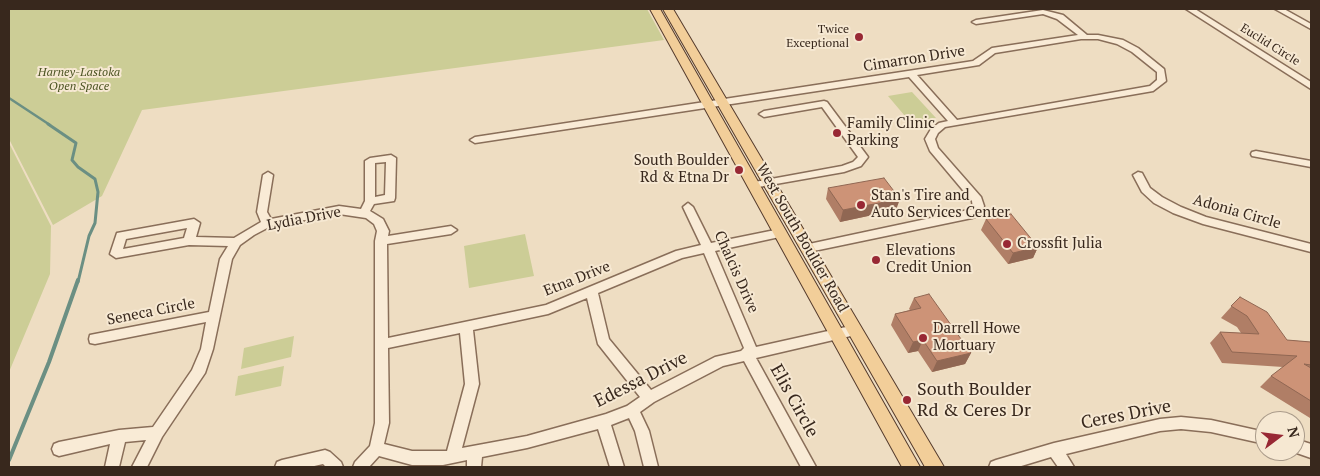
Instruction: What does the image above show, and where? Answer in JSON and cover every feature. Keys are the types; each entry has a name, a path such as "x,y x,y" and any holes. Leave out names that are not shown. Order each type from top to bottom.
{"main road":[{"name":"West South Boulder Road","path":"654,9 911,467"},
{"name":"West South Boulder Road","path":"668,9 724,102 935,467"}],"street":[{"name":"Euclid Circle","path":"1190,9 1311,86"},
{"path":"1279,9 1311,27"},
{"path":"976,22 1043,12 1060,18 1085,37"},
{"name":"Cimarron Drive","path":"475,140 911,74 976,63 992,51 1085,37 1108,39 1130,47 1156,66 1162,75 1162,81 1159,85 1145,90 942,125 934,131 930,138 932,149 976,200 979,206 978,211 972,214 809,248"},
{"path":"911,74 954,122"},
{"path":"753,185 844,169 857,164 863,157 824,104 764,114"},
{"path":"1256,154 1311,164"},
{"name":"Adonia Circle","path":"1138,175 1146,190 1158,200 1177,210 1203,220 1311,248"},
{"path":"268,176 262,212 263,217 268,223"},
{"path":"364,213 370,201"},
{"name":"Chalcis Drive","path":"688,207 708,248 749,353"},
{"name":"Lydia Drive","path":"236,242 268,223 339,210 364,213 379,222 383,231 381,242 382,423 376,449"},
{"path":"139,467 158,433 198,373 207,349 226,259 236,242 189,241 116,254 121,236 194,223 189,241"},
{"path":"381,242 451,230"},
{"name":"Etna Drive","path":"382,344 548,309 680,254 780,233"},
{"path":"591,291 603,340 610,352 649,398"},
{"name":"Seneca Circle","path":"95,339 213,316"},
{"path":"360,467 376,449 412,458 439,460 472,384 466,327"},
{"name":"Edessa Drive","path":"439,460 474,460 527,442 603,421 632,410 649,398 720,361 855,330"},
{"name":"Elis Circle","path":"749,353 808,467"},
{"path":"632,410 642,431 651,467"},
{"path":"603,421 617,467"},
{"name":"Ceres Drive","path":"996,467 1054,450 1160,425 1182,423 1211,426 1255,436"},
{"path":"60,449 119,436 158,433"},
{"path":"112,467 119,436"},
{"path":"1054,450 1067,467"},
{"path":"282,467 325,457 336,467"}],"green space":[{"name":"Harney-Lastoka Open Space","path":"9,9 647,9 664,40 142,110 102,196 53,225 9,139"},
{"path":"912,92 936,118 910,122 888,96"},
{"path":"9,143 51,226 50,274 9,372"},
{"path":"525,234 534,276 469,288 464,246"},
{"path":"294,336 291,357 241,369 244,348"},
{"path":"284,366 281,386 235,396 238,376"}],"building":[{"path":"884,178 900,199 843,210 828,188"},
{"path":"1011,214 1038,247 1013,253 986,219"},
{"path":"929,294 971,353 937,361 923,340 913,342 895,314 921,308 914,298"},
{"path":"1240,297 1267,312 1287,340 1311,342 1311,365 1304,364 1311,368 1311,401 1271,376 1297,356 1232,352 1220,332 1259,334 1247,316 1231,306"}],"waterway":[{"path":"9,98 50,125"},
{"path":"48,124 76,143 72,160 78,167 95,179 98,192 95,223 89,236 78,282"},
{"path":"9,460 49,362 78,280"}],"place":[{"name":"Twice Exceptional","path":"859,37"},
{"name":"Family Clinic Parking","path":"837,133"},
{"name":"South Boulder Rd & Etna Dr","path":"739,170"},
{"name":"Stan's Tire and Auto Services Center","path":"861,205"},
{"name":"Crossfit Julia","path":"1007,244"},
{"name":"Elevations Credit Union","path":"876,260"},
{"name":"Darrell Howe Mortuary","path":"923,338"},
{"name":"South Boulder Rd & Ceres Dr","path":"907,400"}]}
